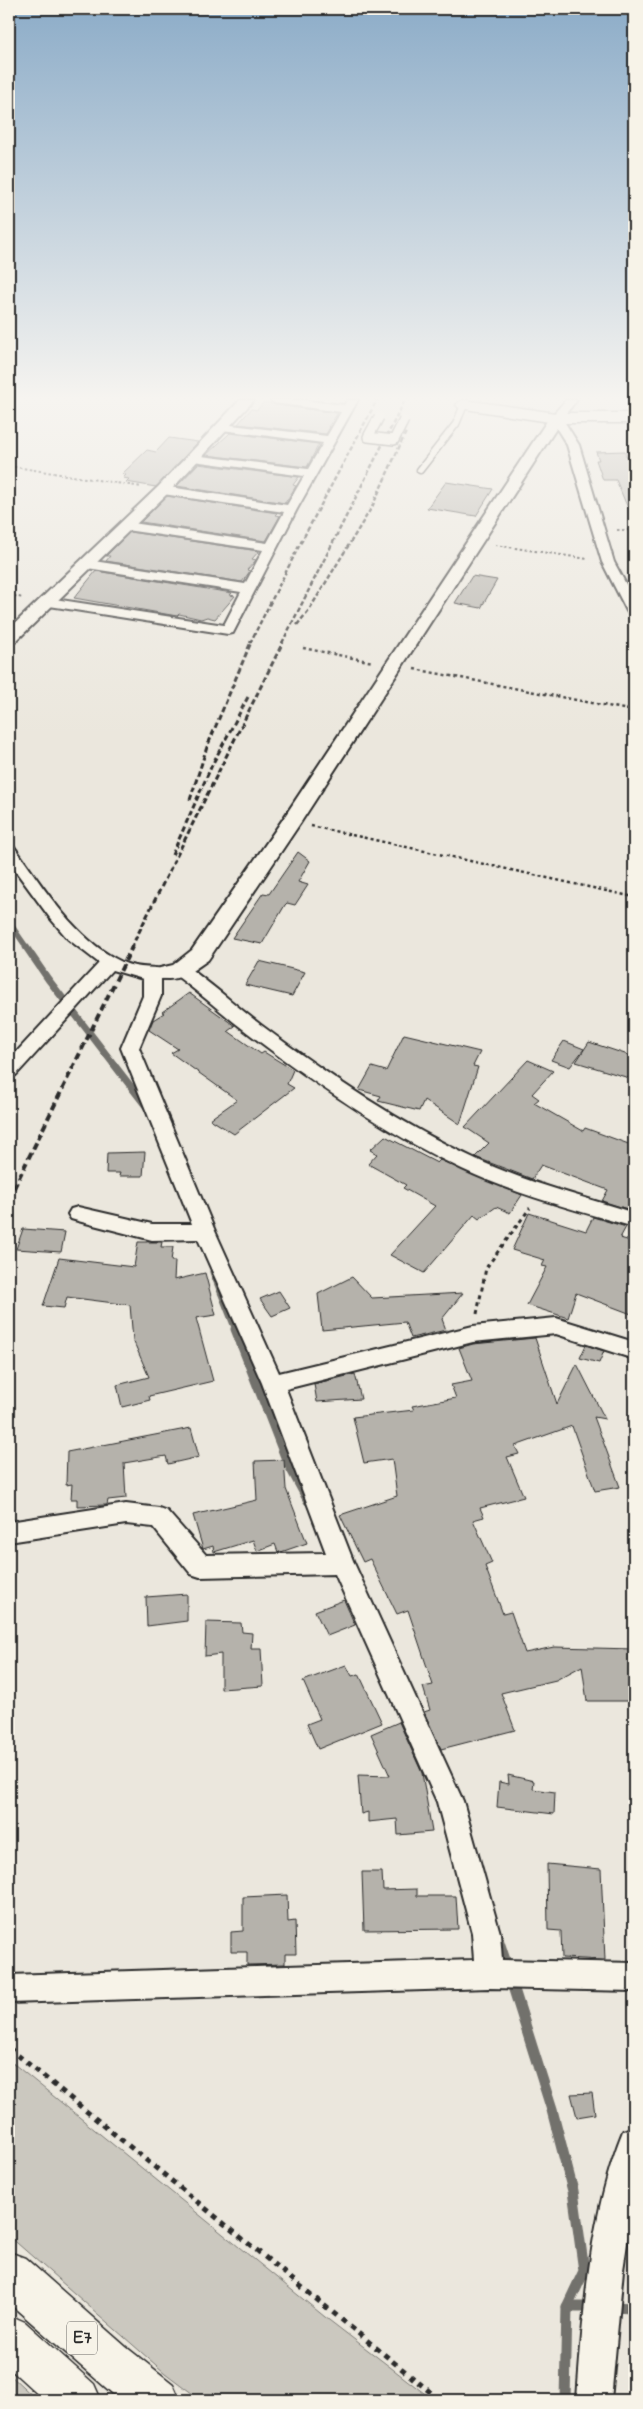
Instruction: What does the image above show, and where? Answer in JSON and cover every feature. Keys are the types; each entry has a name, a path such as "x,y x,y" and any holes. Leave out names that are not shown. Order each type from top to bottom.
{"main road":[{"name":"E7","path":"9,2274 110,2362 157,2400"},
{"name":"E7","path":"9,2338 78,2400"}],"street":[{"path":"9,638 140,512"},
{"path":"48,602 228,630 289,512"},
{"path":"489,1974 486,1933 450,1800 342,1563 273,1383 205,1231 130,1048 152,996 167,973 200,955 291,822 495,512"},
{"path":"593,512 608,562 634,611"},
{"path":"126,526 272,548"},
{"path":"87,564 250,589"},
{"path":"9,851 66,928 108,964 167,973 209,990 263,1035 394,1124 470,1165 541,1193 634,1220"},
{"path":"9,1071 108,964"},
{"path":"78,1214 152,1232 205,1231"},
{"path":"273,1383 473,1334 556,1326 634,1350"},
{"path":"9,1532 126,1514 159,1518 200,1566 342,1563"},
{"path":"9,1989 489,1974 634,1977"},
{"path":"594,2400 612,2238 621,2181 634,2142"}],"path":[{"path":"476,542 608,562"},
{"path":"303,648 634,711"},
{"path":"291,822 634,897"},
{"path":"473,1334 486,1268 541,1193"},
{"path":"9,2048 414,2381 440,2400"}],"shaded area":[{"path":"9,2060 325,2317 433,2400 201,2400 165,2373 9,2236"},
{"path":"9,2374 37,2400 9,2400"}],"building":[{"path":"151,512 273,512 280,516 266,541 141,522"},
{"path":"454,512 478,512 476,516"},
{"path":"130,532 259,551 252,559 256,560 247,570 250,571 242,582 106,561 110,556 106,556"},
{"path":"96,571 232,593 230,595 235,596 215,619 207,617 201,619 179,614 177,616 74,598"},
{"path":"472,576 497,580 481,608 455,603"},
{"path":"298,852 310,861 298,882 308,885 295,905 287,903 285,905 262,944 232,938 263,893 269,894"},
{"path":"259,961 305,972 292,996 245,985"},
{"path":"189,993 235,1026 228,1031 261,1054 264,1052 293,1070 287,1084 294,1088 234,1134 210,1119 237,1100 171,1053 178,1049 149,1030 153,1020"},
{"path":"404,1034 480,1052 473,1066 478,1067 460,1124 424,1100 419,1111 378,1101 381,1096 359,1090 372,1067 386,1071"},
{"path":"564,1041 584,1049 570,1067 551,1060"},
{"path":"589,1042 634,1057 634,1068 629,1078 576,1062"},
{"path":"528,1060 553,1071 532,1094 539,1099 534,1103 583,1131 585,1128 634,1146 634,1211 602,1201 608,1190 541,1165 532,1179 475,1157 489,1143 465,1127"},
{"path":"385,1136 437,1163 440,1160 522,1195 510,1213 496,1207 479,1219 474,1215 424,1273 390,1255 435,1206 403,1188 406,1185 368,1164 377,1154 370,1150"},
{"path":"145,1152 143,1176 119,1176 120,1173 106,1173 107,1153"},
{"path":"529,1213 586,1231 593,1217 626,1227 620,1238 634,1242 634,1315 576,1293 568,1318 527,1305 547,1267 542,1266 545,1260 512,1250"},
{"path":"23,1229 65,1232 61,1252 16,1249"},
{"path":"138,1242 162,1242 161,1247 173,1247 171,1261 175,1261 174,1280 205,1273 216,1315 196,1318 213,1381 149,1396 150,1400 122,1407 117,1385 149,1377 133,1340 130,1305 67,1297 64,1308 43,1306 59,1258 134,1267"},
{"path":"352,1277 372,1298 463,1293 442,1319 446,1330 411,1338 405,1322 322,1330 318,1294"},
{"path":"279,1291 290,1308 272,1316 260,1299"},
{"path":"535,1338 557,1404 577,1364 605,1419 594,1417 620,1487 595,1491 572,1426 515,1446 519,1454 507,1457 524,1497 480,1508 484,1517 473,1520 492,1563 485,1566 503,1614 511,1612 525,1653 554,1647 634,1649 634,1701 587,1701 582,1666 556,1680 501,1693 515,1730 441,1749 424,1712 430,1710 423,1687 433,1685 408,1610 397,1614 370,1559 363,1562 340,1515 397,1496 392,1459 364,1463 353,1417 414,1410 412,1406 456,1398 451,1385 472,1381 459,1348 473,1344"},
{"path":"586,1345 604,1351 599,1363 580,1358"},
{"path":"355,1374 361,1399 317,1402 314,1384"},
{"path":"191,1428 199,1457 168,1464 166,1456 124,1463 126,1498 108,1500 107,1505 77,1506 77,1499 71,1499 72,1484 66,1485 67,1452"},
{"path":"284,1460 286,1489 307,1543 281,1552 278,1552 275,1544 257,1551 253,1540 214,1552 213,1546 203,1549 193,1515 257,1500 255,1461"},
{"path":"187,1594 187,1621 147,1626 146,1597"},
{"path":"344,1600 355,1625 327,1636 315,1611"},
{"path":"206,1622 241,1623 242,1632 252,1633 251,1649 261,1649 263,1686 221,1689 221,1654 205,1656"},
{"path":"346,1665 352,1676 359,1674 382,1723 318,1749 307,1724 320,1719 303,1681"},
{"path":"399,1722 422,1773 432,1832 398,1835 397,1819 368,1822 368,1812 361,1814 358,1775 390,1776 371,1734"},
{"path":"508,1775 534,1781 533,1789 555,1792 554,1814 497,1807 499,1782 509,1784"},
{"path":"547,1864 601,1869 605,1960 562,1958 561,1931 548,1930"},
{"path":"362,1872 382,1872 383,1890 417,1889 417,1896 456,1896 458,1929 364,1930"},
{"path":"287,1895 288,1922 295,1921 296,1954 285,1954 285,1964 247,1965 247,1952 231,1952 231,1932 243,1931 243,1897"},
{"path":"592,2093 595,2114 577,2117 571,2094"}],"waterway":[{"path":"9,922 27,948"},
{"path":"26,947 48,979 149,1110"},
{"path":"213,1272 236,1330"},
{"path":"235,1329 287,1462 308,1501"},
{"path":"498,1939 508,1969"},
{"path":"511,1980 552,2110 573,2191 584,2271 567,2307"},
{"path":"565,2400 567,2307"},
{"path":"567,2307 595,2307"},
{"path":"611,2307 634,2308"}],"railway":[{"path":"250,643 317,512"},
{"path":"282,643 348,512"},
{"path":"297,625 309,610 369,512"},
{"path":"190,800 207,747 251,642"},
{"path":"131,948 283,642"},
{"path":"172,855 212,765 248,697"},
{"path":"9,1198 132,947"}]}
